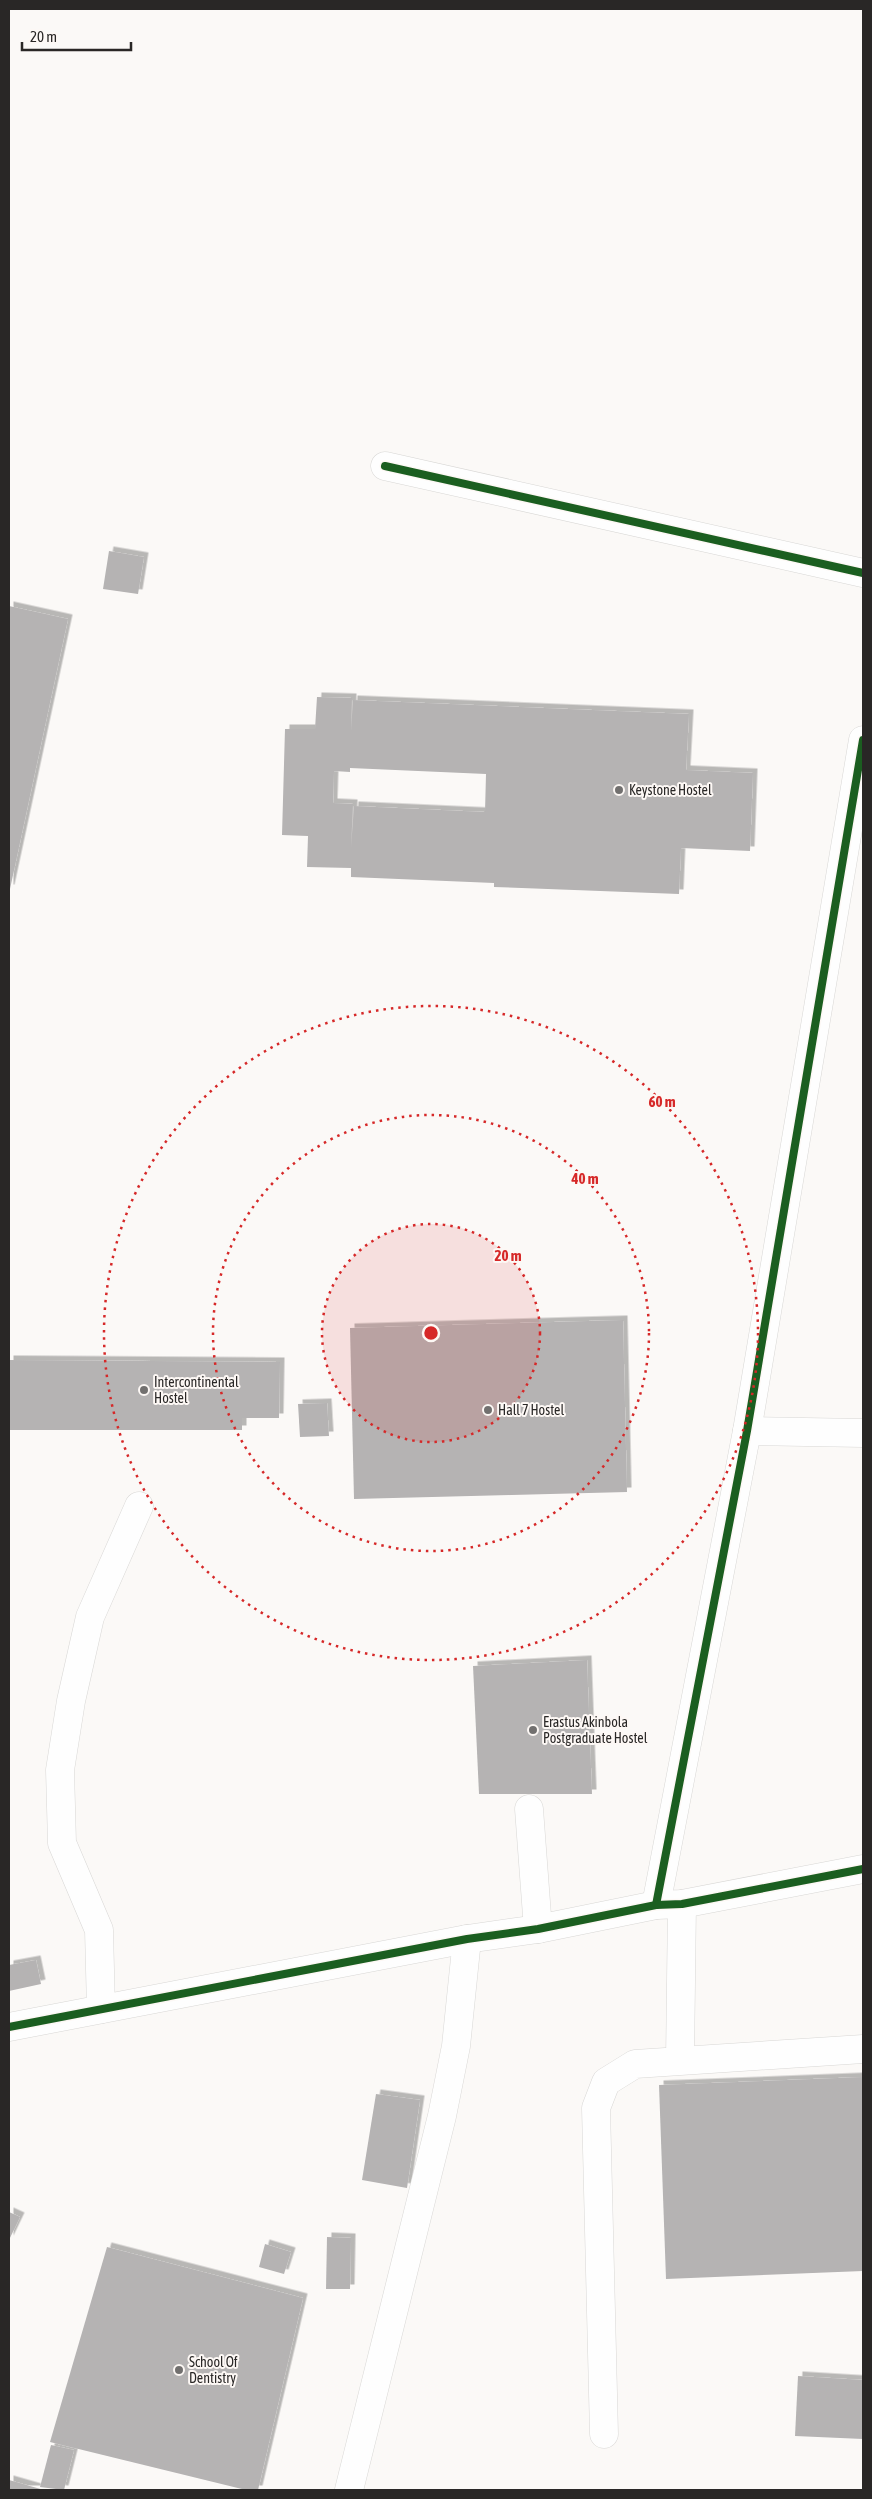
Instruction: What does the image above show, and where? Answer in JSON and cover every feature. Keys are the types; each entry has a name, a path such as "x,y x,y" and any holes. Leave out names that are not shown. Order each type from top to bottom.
{"street":[{"path":"385,466 863,573"},
{"path":"680,2060 669,1904 863,740"},
{"path":"747,1431 863,1433"},
{"path":"102,2010 99,1930 62,1843 60,1770 71,1701 90,1618 139,1506"},
{"path":"528,1809 538,1929"},
{"path":"9,2027 466,1939 538,1929 863,1869"},
{"path":"349,2490 442,2116 456,2046 466,1939"},
{"path":"604,2434 596,2108 606,2082 635,2064 863,2049"}],"building":[{"path":"109,551 144,557 138,594 103,589"},
{"path":"9,606 68,619 10,889 9,889"},
{"name":"Keystone Hostel","path":"317,697 352,698 351,731 353,700 689,714 686,770 753,773 750,851 681,848 679,894 494,887 494,883 351,877 351,868 307,867 308,836 282,835 285,729 315,729","holes":["350,768 486,774 485,812 354,806 351,848 353,804 333,803 334,771 350,772"]},
{"name":"Hall 7 Hostel","path":"623,1320 627,1492 354,1499 350,1328"},
{"name":"Intercontinental Hostel","path":"9,1360 280,1362 279,1418 242,1418 242,1430 9,1430"},
{"path":"327,1403 329,1436 300,1437 298,1404"},
{"name":"Erastus Akinbola Postgraduate Hostel","path":"587,1660 592,1794 479,1794 473,1666"},
{"path":"36,1960 41,1984 9,1991 9,1965"},
{"path":"863,2077 863,2271 666,2279 659,2085"},
{"path":"376,2094 420,2100 407,2188 362,2180"},
{"path":"9,2212 20,2217 9,2240"},
{"path":"327,2237 351,2238 350,2289 326,2289"},
{"path":"265,2244 291,2252 284,2274 259,2267"},
{"name":"School Of Dentistry","path":"107,2247 303,2298 258,2490 246,2490 50,2442"},
{"path":"798,2376 863,2380 863,2439 795,2436"},
{"path":"51,2445 74,2450 64,2490 40,2487"},
{"path":"9,2480 44,2490 9,2490"}],"cycle path":[{"path":"385,466 863,573"},
{"path":"656,1905 747,1431 863,740"},
{"path":"9,2027 467,1939 538,1929 656,1905 682,1904 863,1869"}],"place":[{"name":"Keystone Hostel","path":"619,790"},
{"name":"Intercontinental Hostel","path":"144,1390"},
{"name":"Hall 7 Hostel","path":"488,1410"},
{"name":"Erastus Akinbola Postgraduate Hostel","path":"533,1730"},
{"name":"School Of Dentistry","path":"179,2370"}]}
